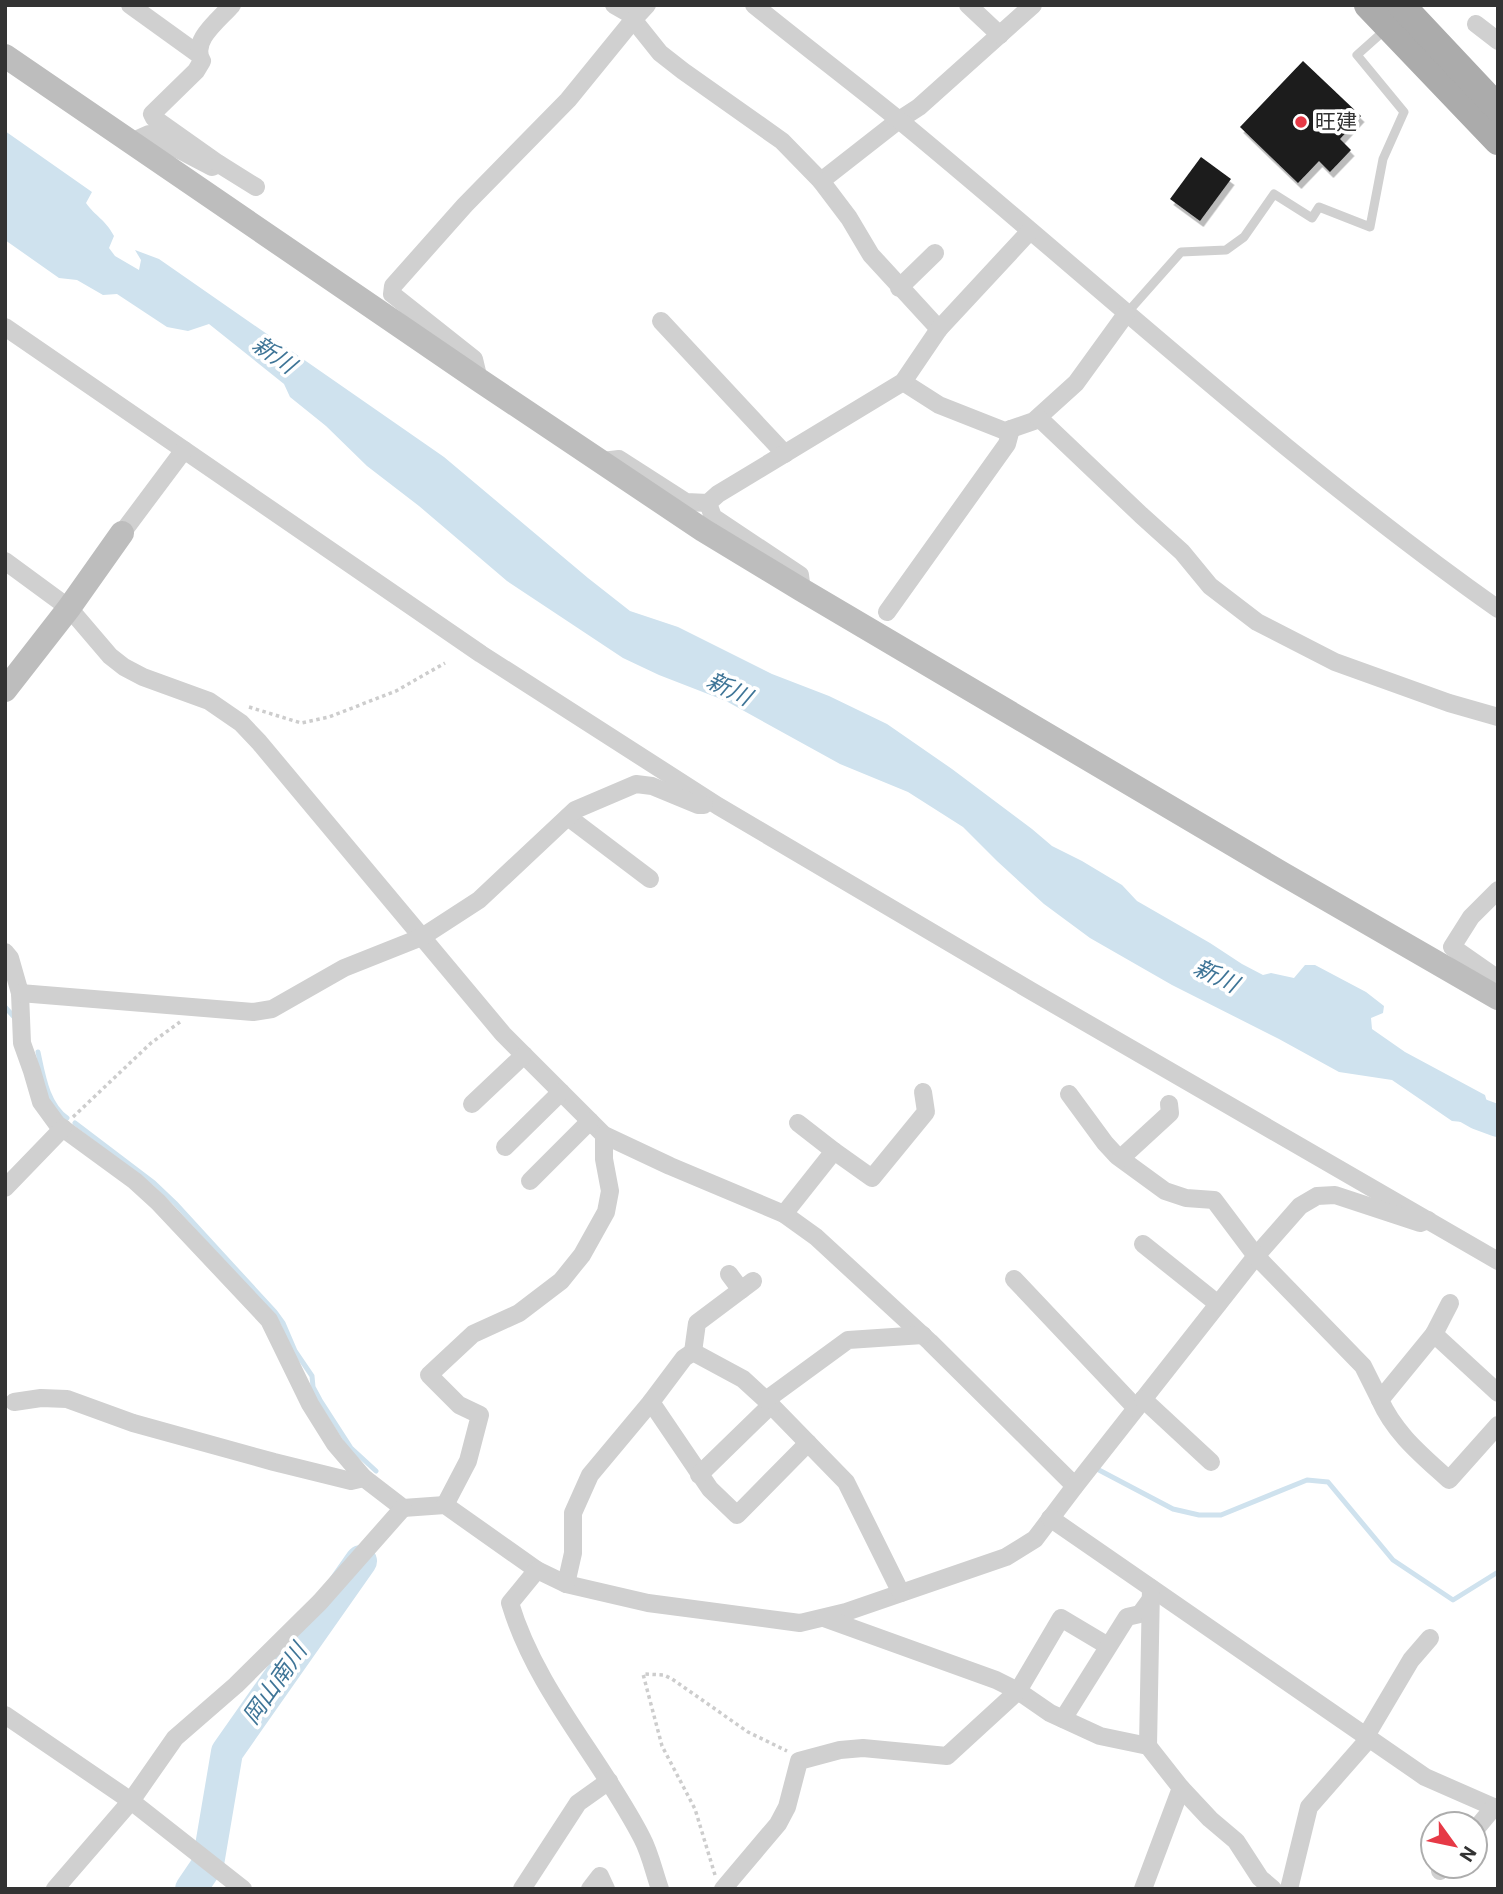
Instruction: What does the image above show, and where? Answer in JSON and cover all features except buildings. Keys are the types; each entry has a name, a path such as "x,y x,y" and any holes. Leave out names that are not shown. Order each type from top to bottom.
{"main road":[{"path":"1368,5 1395,16 1498,108"},
{"path":"1395,16 1498,141"}],"street":[{"path":"130,5 198,54 202,61 196,71 152,114 154,118 256,187"},
{"path":"198,54 200,41 232,5"},
{"path":"614,5 628,13 660,52 683,71 782,141 821,181 849,218 871,255 939,328"},
{"path":"479,380 474,359 392,294 393,286 465,205 568,100 648,5"},
{"path":"754,5 899,120 1126,314 1326,478 1498,609"},
{"path":"968,5 1000,35"},
{"path":"821,181 919,107 1033,5"},
{"path":"1476,24 1498,41"},
{"path":"5,56 703,530 1271,867 1498,998"},
{"path":"131,142 149,134 212,167 219,164"},
{"path":"601,461 619,459 686,502 709,503 718,494 903,382 939,328 1030,232"},
{"path":"899,288 935,253"},
{"path":"903,382 939,405 1005,430 1011,429 1034,421 1076,383 1126,314"},
{"path":"661,321 785,454"},
{"path":"5,327 481,654 718,806 1498,1261"},
{"path":"1038,418 1182,552 1210,586 1257,622 1335,662 1449,703 1498,717"},
{"path":"887,612 1007,444 1011,429"},
{"path":"5,691 184,450"},
{"path":"709,503 713,517 800,575 802,590"},
{"path":"5,561 69,608 110,656 124,667 143,677 209,701 241,723 503,1034 604,1135 785,1214 816,1237 923,1335 1075,1486"},
{"path":"20,993 253,1012 272,1009 344,968 422,937 479,900 575,810 636,784 652,786 698,804 718,806"},
{"path":"568,817 650,879"},
{"path":"1498,890 1471,917 1452,947 1498,979"},
{"path":"5,952 10,958 20,993 22,1043 41,1102 57,1124 135,1181 158,1202 269,1320 310,1404 335,1444 364,1478 403,1508 445,1505 537,1570 566,1584 648,1603 800,1623 824,1618 1006,1557 1035,1539 1256,1256 1300,1206 1317,1196 1335,1195 1420,1223 1427,1220"},
{"path":"472,1104 524,1055"},
{"path":"798,1123 872,1178 926,1112 923,1091"},
{"path":"505,1147 561,1092"},
{"path":"1069,1094 1105,1143 1165,1191 1186,1198 1214,1200 1256,1256 1363,1366 1388,1419 1411,1445 1449,1480 1498,1425"},
{"path":"1121,1158 1170,1113 1169,1104"},
{"path":"530,1181 590,1121"},
{"path":"5,1188 63,1128"},
{"path":"445,1505 468,1461 480,1415 459,1405 429,1374 473,1334 519,1313 561,1281 582,1255 606,1212 608,1202 610,1191 604,1158 604,1135"},
{"path":"785,1214 834,1150"},
{"path":"1143,1244 1218,1304"},
{"path":"566,1584 573,1553 573,1513 590,1475 684,1358 693,1352 697,1323 747,1286 729,1274"},
{"path":"1014,1279 1140,1404 1211,1462"},
{"path":"1380,1400 1434,1334 1450,1303"},
{"path":"1434,1334 1498,1393"},
{"path":"699,1475 768,1403 848,1340 923,1335"},
{"path":"693,1352 743,1379 846,1482 901,1593"},
{"path":"14,1402 41,1398 67,1399 132,1423 274,1462 351,1480 364,1478"},
{"path":"651,1402 699,1475 737,1515 808,1443"},
{"path":"55,1889 131,1801 175,1738 236,1685 320,1602 403,1508"},
{"path":"1050,1518 1151,1594 1425,1777 1496,1808"},
{"path":"537,1570 510,1603 517,1626 546,1685 609,1780 644,1840 660,1889"},
{"path":"1063,1718 1127,1617 1140,1614 1151,1594"},
{"path":"1151,1594 1148,1746 1210,1819 1237,1841 1260,1878 1273,1889"},
{"path":"824,1618 996,1680 1050,1713 1100,1736 1148,1746"},
{"path":"719,1882 778,1824 787,1807 799,1761 840,1750 863,1748 947,1756 1018,1691 1061,1618 1108,1646"},
{"path":"1289,1889 1309,1807 1366,1742 1366,1736 1411,1660 1430,1638"},
{"path":"5,1715 131,1801 243,1889"},
{"path":"522,1889 578,1803 609,1780"},
{"path":"1143,1889 1181,1788"},
{"path":"590,1889 600,1876 606,1889"}],"lane":[{"path":"1126,314 1181,252 1226,250 1244,237 1274,194 1312,218 1320,206 1370,228 1383,159 1404,112 1357,55 1395,16"}],"path":[{"path":"243,705 301,723 329,717 396,691 445,663"},
{"path":"63,1128 151,1043 181,1021 182,1007"},
{"path":"719,1882 695,1809 662,1746 643,1674 664,1675 672,1679 748,1732 792,1753 799,1761"}],"water":[{"path":"5,131 92,192 86,203 114,236 109,248 115,256 139,270 141,260 135,250 159,259 444,457 630,611 678,627 772,674 829,696 887,724 952,769 1052,846 1122,885 1137,901 1263,975 1271,973 1294,978 1305,965 1315,965 1366,992 1384,1006 1383,1013 1371,1018 1372,1029 1405,1052 1485,1095 1487,1102 1473,1123 1452,1121 1392,1080 1339,1072 1172,985 1090,938 1044,904 963,827 908,792 840,764 726,701 623,658 507,581 367,466 326,426 290,397 284,384 209,324 188,331 167,327 117,294 103,295 77,280 59,278 5,240"}],"waterway":[{"path":"5,1007 15,1018"},
{"path":"38,1052 50,1097 67,1118"},
{"name":"新川","path":"1442,1093 1479,1114 1498,1121"},
{"path":"75,1123 154,1183 275,1312 295,1351 312,1376 313,1387 320,1400 351,1448 376,1471"},
{"path":"1097,1469 1173,1509 1199,1515 1221,1515 1307,1480 1328,1482 1393,1560 1453,1600 1498,1572"},
{"name":"岡山南川","path":"191,1889 208,1864 227,1752 361,1561"}],"place":[{"name":"旺建","path":"1301,122"}]}
